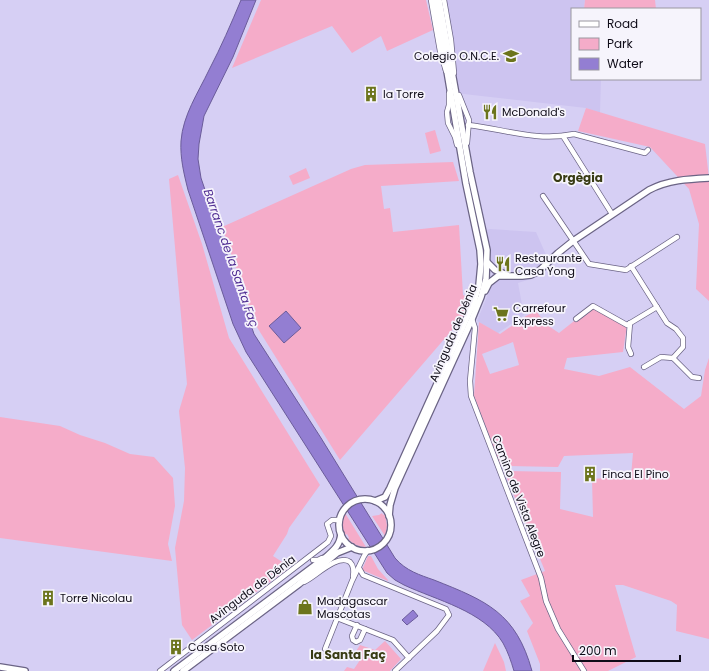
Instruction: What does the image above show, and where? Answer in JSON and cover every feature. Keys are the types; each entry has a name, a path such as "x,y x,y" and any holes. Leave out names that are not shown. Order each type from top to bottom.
{"main road":[{"name":"Avinguda de Dénia","path":"435,0 451,80"},
{"name":"Avinguda de Dénia","path":"375,501 385,497 390,488 474,302 479,285 481,264 480,250 463,166 459,129 439,0"},
{"name":"Avinguda de Dénia","path":"389,516 390,505 395,488 472,319 481,297 487,272 487,250 466,151 459,129"},
{"path":"481,297 492,280 498,276 531,275 539,271 573,241 648,190 660,184 672,181 709,178"},
{"path":"477,236 481,242 484,268 487,272 507,275"},
{"path":"487,262 494,270 507,275"},
{"path":"362,500 375,501 383,506 389,516 390,529 386,540 380,545 369,550 360,550 352,547 346,543 341,534 340,520 344,510 353,502 362,500"},
{"name":"Avinguda de Dénia","path":"174,671 326,557 338,546 341,534"},
{"path":"183,671 337,554 352,547"},
{"path":"0,667 25,671"}],"street":[{"name":"Avinguda de Dénia","path":"431,0 442,58 451,80 457,89 460,102 467,113 469,120 466,151"},
{"name":"Avinguda de Dénia","path":"444,0 454,70 451,80 447,117 448,125 455,137 459,159 463,166"},
{"path":"447,117 456,112 462,111 467,113"},
{"path":"448,125 451,128 459,129 468,125 516,134 563,136 574,134 645,154 648,150"},
{"path":"563,136 612,214"},
{"path":"543,196 589,264 626,270 677,237"},
{"path":"631,266 667,323 676,329 683,338 683,347 673,358"},
{"path":"576,319 593,306 626,325 657,307"},
{"name":"Camino de Vista Alegre","path":"472,319 475,328 470,381 471,396 541,578 546,601 558,629 584,671"},
{"path":"630,323 628,347 631,354"},
{"path":"644,367 661,357 673,358 692,377 699,378"},
{"name":"Avinguda de Dénia","path":"158,671 312,558 330,539 330,532 327,527 329,521 340,520"},
{"path":"325,649 353,579 369,550"},
{"path":"301,576 305,570 313,564 312,558 318,560 326,557"},
{"path":"299,584 306,581 332,563 343,560 347,560 352,565 354,572 353,579"},
{"path":"359,568 363,575"},
{"path":"353,579 358,575 363,575 446,609 448,614 437,631 395,671"},
{"path":"337,618 393,640 409,658"},
{"path":"357,625 352,636 353,640 356,642 360,640 365,629"}],"shaded area":[{"name":"Colegio O.N.C.E.","path":"442,0 585,0 584,8 571,8 571,80 601,80 600,113 586,108 455,93"},
{"path":"486,230 536,232 551,266 537,277 518,283 524,315 498,333 477,321 493,282"}],"green space":[{"path":"261,0 426,0 433,30 387,51 381,36 352,53 332,26 232,68"},
{"path":"585,0 655,0 656,8 584,8"},
{"path":"586,108 705,144 709,178 709,301 696,289 699,224 689,189 650,147 578,131"},
{"path":"435,130 441,151 430,154 425,133"},
{"path":"453,162 459,181 381,186 384,209 390,208 393,232 459,225 463,295 471,299 465,315 340,460 255,324 222,227 351,169 365,165"},
{"path":"306,168 310,178 293,185 289,176"},
{"path":"178,175 202,244 229,338 320,485 289,528 287,534 273,556 290,567 192,640 182,625 175,548 184,501 185,468 179,411 187,384 169,179"},
{"path":"593,306 627,325 623,352 567,358 564,369 599,376 630,367 684,409 701,396 705,370 709,358 709,639 676,631 677,605 671,601 623,585 615,585 636,657 608,671 540,671 540,664 527,631 533,623 520,601 530,596 521,580 545,571 504,471 561,472 560,509 593,517 592,479 631,476 633,453 564,456 558,467 501,466 474,396 479,322 500,334 536,311 547,325 559,333","holes":["513,342 519,365 490,374 482,354"]},
{"path":"0,417 60,426 130,454 154,457 173,478 175,506 168,544 172,561 0,538"},
{"path":"345,513 366,547 354,544 348,539 347,534 345,535 342,525"},
{"path":"382,513 383,515 385,514 387,526 385,536 372,516"},
{"path":"368,556 371,556 378,569 388,581 362,570"},
{"path":"385,641 401,659 390,671 344,671 347,667 354,669 360,660 353,656 360,645 375,650"},
{"path":"495,643 504,662 506,671 483,671"}],"water":[{"path":"241,0 256,0 233,57 204,116 198,159 201,178 254,334 321,438 395,558 413,572 469,595 497,612 508,622 517,635 525,651 532,671 514,671 503,643 495,632 484,623 458,608 404,585 387,573 246,352 233,324 188,190 182,160 181,141 182,131 188,113 222,44"},
{"path":"286,311 301,328 284,343 269,326"},
{"path":"413,610 418,616 407,625 402,620"}],"place":[{"name":"Colegio O.N.C.E.","path":"511,56"},
{"name":"la Torre","path":"371,94"},
{"name":"McDonald's","path":"490,112"},
{"name":"Restaurante Casa Yong","path":"503,264"},
{"name":"Carrefour Express","path":"501,314"},
{"name":"Finca El Pino","path":"590,474"},
{"name":"Torre Nicolau","path":"48,598"},
{"name":"Madagascar Mascotas","path":"305,607"},
{"name":"Casa Soto","path":"176,647"}],"district":[{"name":"Orgègia","path":"578,178"},
{"name":"la Santa Faç","path":"348,655"}],"water label":[{"name":"Barranc de la Santa Faç","path":"231,258"}]}
